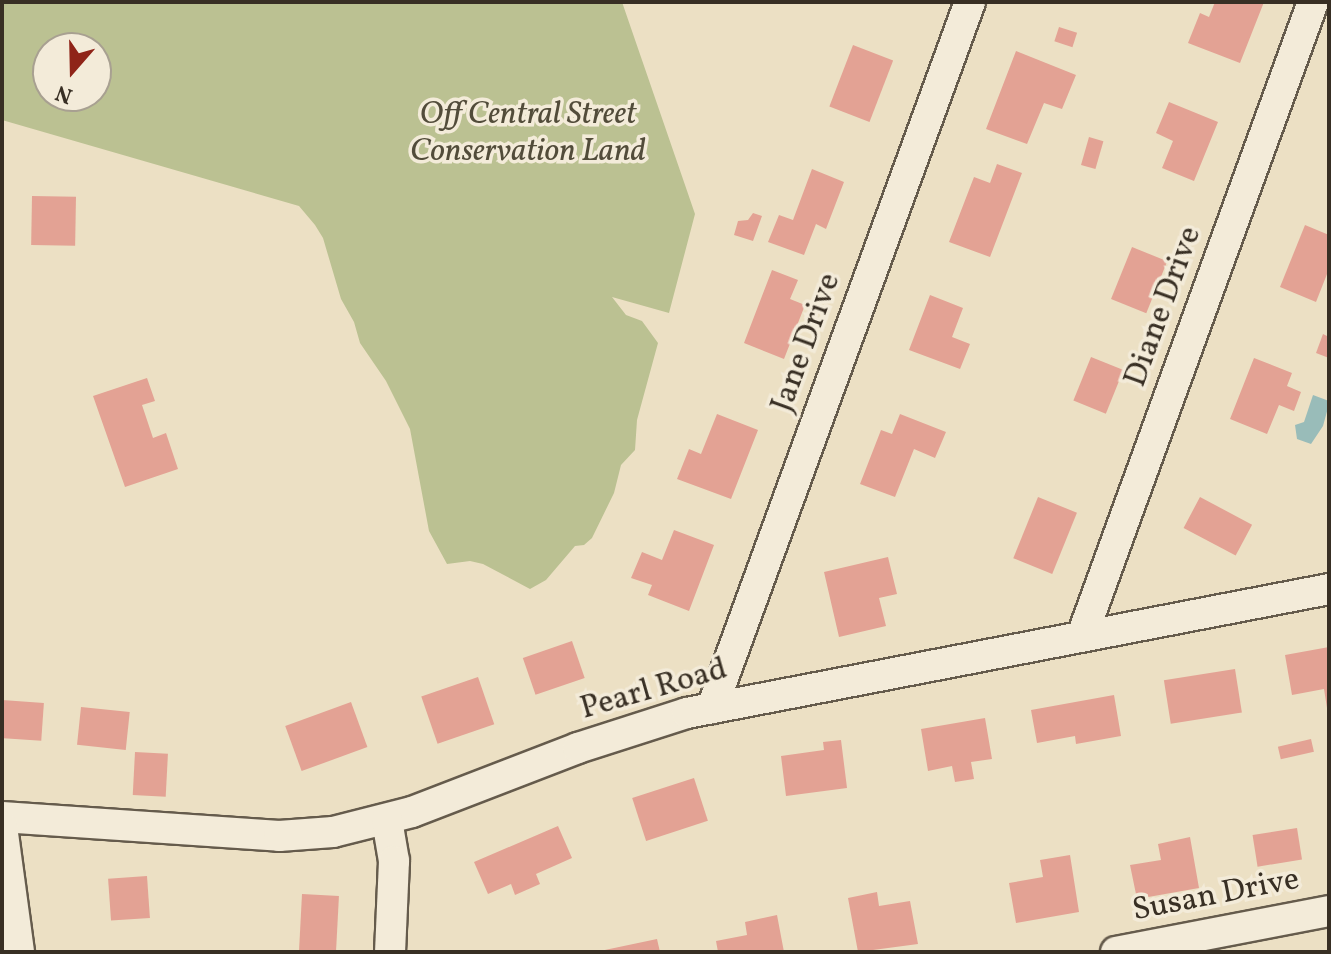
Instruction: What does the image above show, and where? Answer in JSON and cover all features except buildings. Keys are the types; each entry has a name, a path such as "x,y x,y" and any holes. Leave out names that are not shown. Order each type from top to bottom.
{"street":[{"name":"Jane Drive","path":"712,708 970,2"},
{"name":"Diane Drive","path":"1082,636 1313,2"},
{"name":"Pearl Road","path":"2,817 279,836 333,832 387,820 616,735 712,708 1329,589"},
{"path":"387,820 394,861 390,952"},
{"path":"2,826 19,952"},
{"name":"Susan Drive","path":"1116,952 1329,911"}],"green space":[{"name":"Off Central Street Conservation Land","path":"2,2 622,2 695,214 669,313 612,297 626,315 642,321 658,343 637,420 635,450 621,465 614,493 592,538 584,545 575,546 546,580 530,589 483,564 470,561 447,564 429,531 410,429 386,381 360,343 354,322 341,299 323,238 299,206 2,120"}],"water":[{"path":"1313,395 1329,401 1329,404 1323,426 1311,444 1297,439 1295,425 1304,422"}]}
